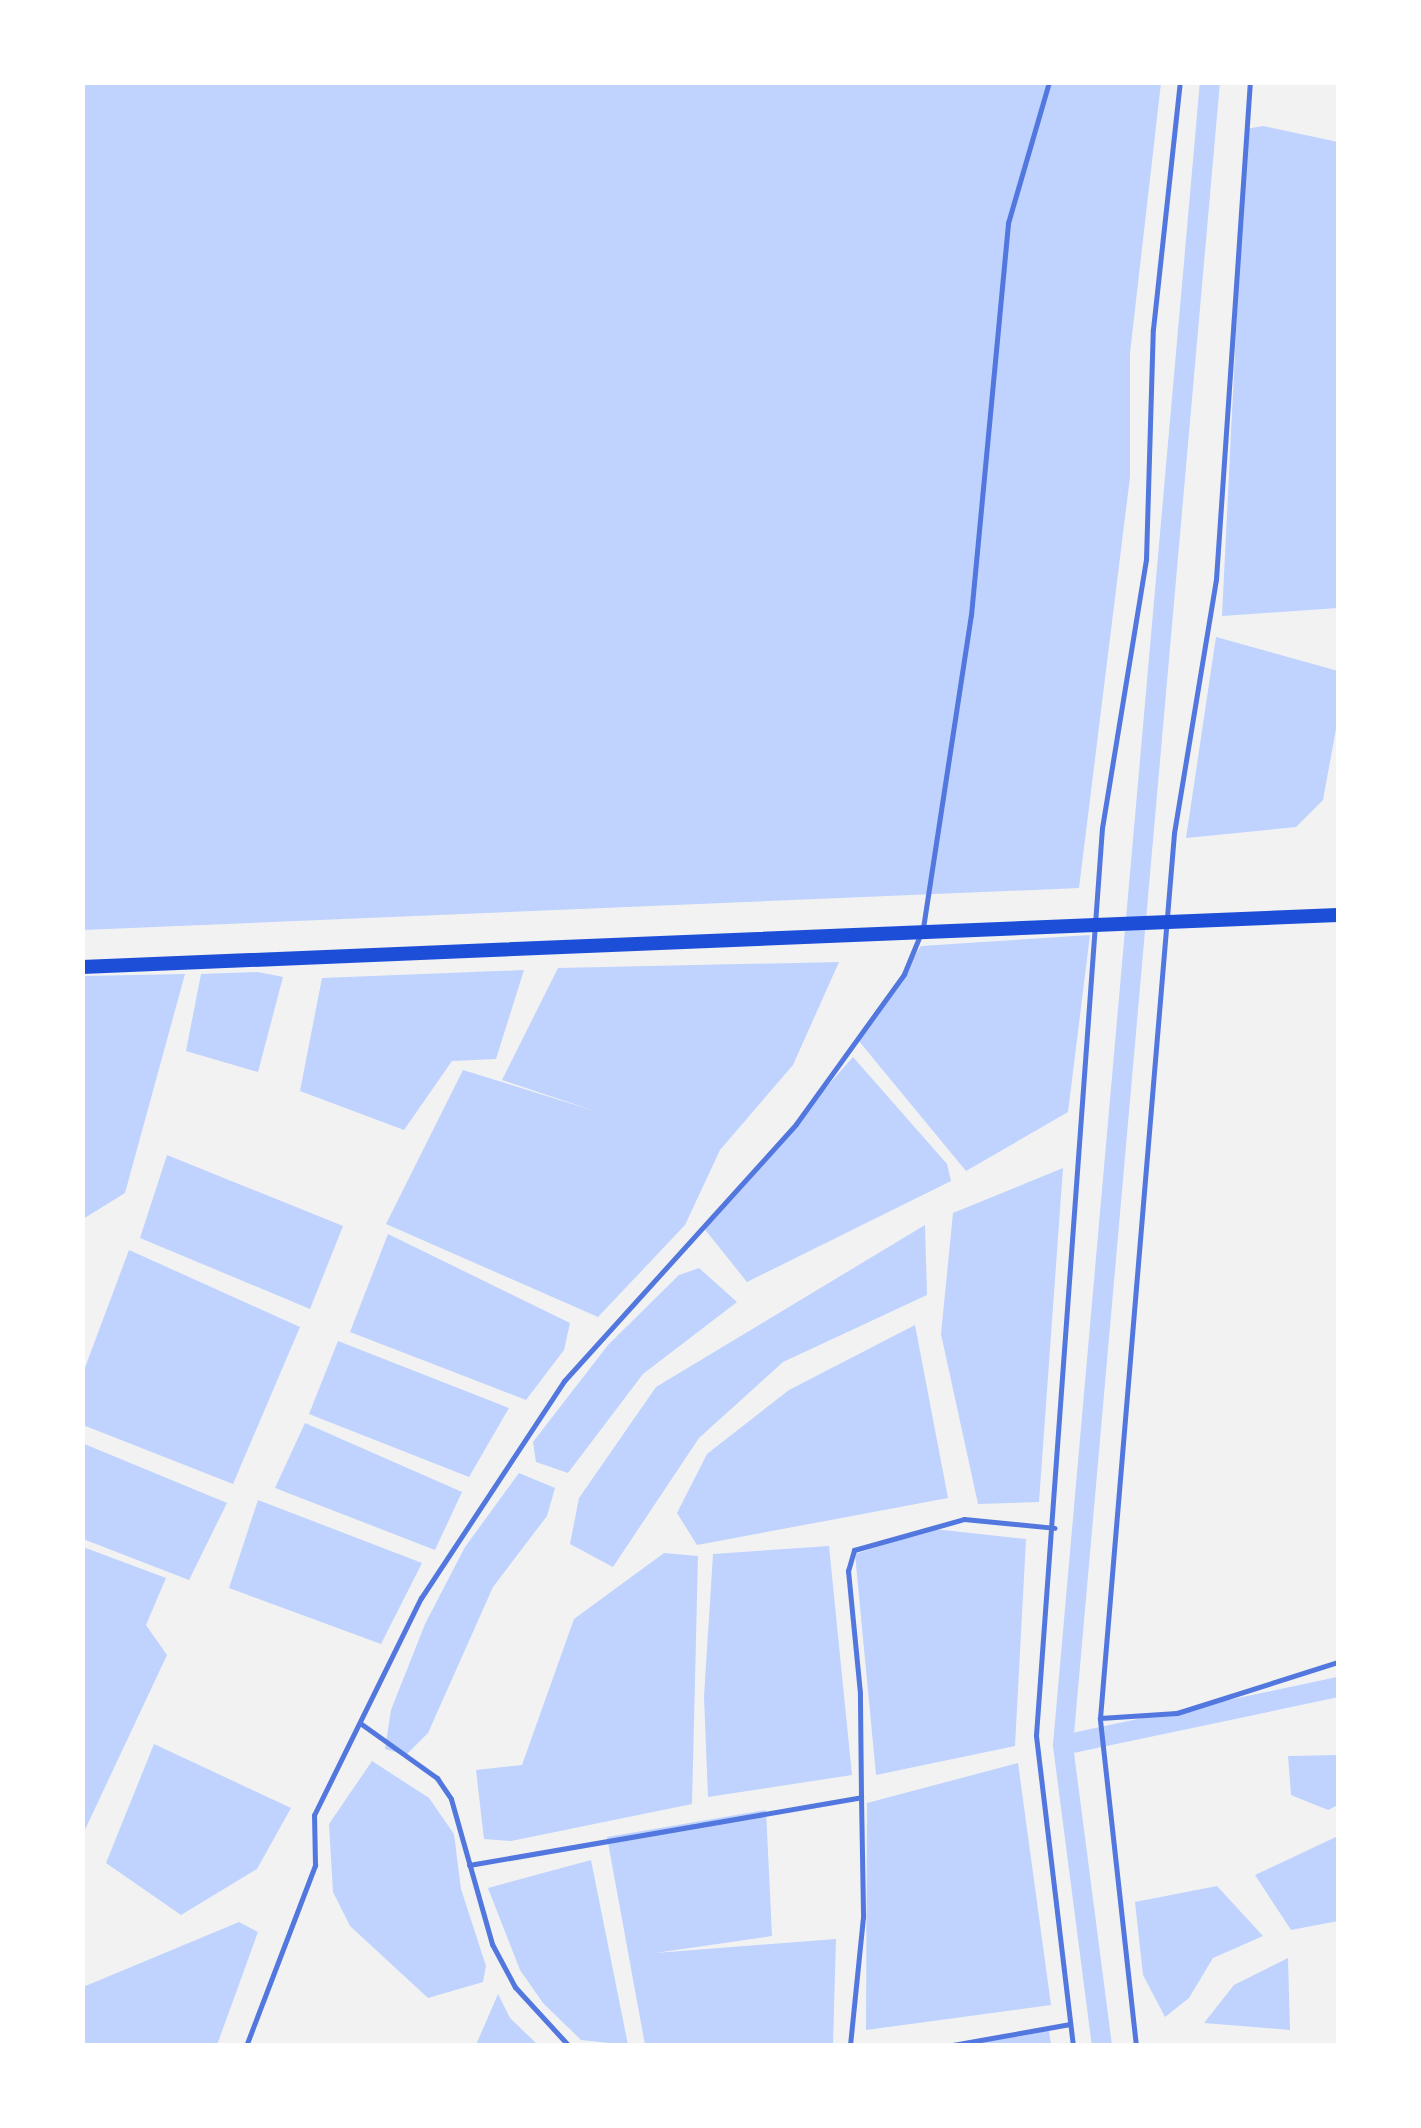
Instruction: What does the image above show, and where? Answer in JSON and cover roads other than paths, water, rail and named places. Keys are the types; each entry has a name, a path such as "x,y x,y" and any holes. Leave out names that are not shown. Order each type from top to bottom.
{"main road":[{"path":"82,967 923,928 1338,915"}],"lane":[{"path":"246,2046 315,1866 314,1814 420,1598 564,1381 796,1124 904,974 923,928 971,616 1008,223 1048,82"},
{"path":"1073,2046 1036,1736 1106,923 1102,828 1146,559 1153,329 1180,82"},
{"path":"1136,2046 1100,1718 1164,922 1174,833 1216,579 1250,82"},
{"path":"850,2046 863,1917 860,1694 848,1571 854,1550 964,1520 1055,1528"},
{"path":"1100,1718 1177,1713 1338,1662"},
{"path":"360,1723 438,1778 451,1799 492,1944 515,1987 570,2046"},
{"path":"468,1866 860,1797"},
{"path":"947,2046 1070,2024"}],"water":[{"path":"82,83 1161,83 1130,353 1130,477 1079,888 83,930"},
{"path":"1263,126 1338,142 1338,608 1222,616 1246,129"},
{"path":"1216,637 1338,671 1338,718 1323,800 1296,827 1186,838"},
{"path":"1090,935 1068,1112 966,1171 858,1040 921,946"},
{"path":"839,962 793,1065 720,1150 685,1225 598,1317 386,1224 463,1070 598,1112 502,1080 558,968"},
{"path":"524,970 496,1059 452,1061 404,1130 300,1091 322,978"},
{"path":"258,972 283,977 258,1072 186,1051 201,974"},
{"path":"185,974 125,1193 83,1219 83,976"},
{"path":"853,1057 947,1164 951,1181 747,1282 703,1227"},
{"path":"167,1155 343,1226 310,1309 140,1238"},
{"path":"1063,1168 1039,1502 978,1504 941,1334 953,1213"},
{"path":"925,1225 927,1295 783,1362 699,1438 613,1567 570,1544 579,1498 656,1387"},
{"path":"388,1234 570,1323 564,1350 526,1400 350,1332"},
{"path":"129,1250 300,1327 233,1484 83,1425 83,1373"},
{"path":"699,1268 737,1302 643,1374 568,1473 536,1462 533,1442 608,1345 679,1275"},
{"path":"915,1325 948,1498 697,1545 677,1513 707,1454 789,1390"},
{"path":"338,1341 509,1408 469,1477 309,1414"},
{"path":"305,1423 462,1492 435,1550 275,1488"},
{"path":"82,1443 227,1503 189,1580 83,1539"},
{"path":"519,1473 555,1488 547,1516 493,1587 428,1733 406,1755 385,1749 391,1710 425,1624 465,1547"},
{"path":"258,1500 422,1563 381,1644 229,1588"},
{"path":"934,1529 1026,1539 1015,1746 876,1775 855,1554"},
{"path":"829,1546 852,1775 708,1797 704,1697 713,1554"},
{"path":"83,1547 166,1578 146,1625 167,1655 83,1834"},
{"path":"664,1553 698,1556 692,1804 511,1841 484,1839 476,1770 522,1765 574,1619"},
{"path":"154,1744 291,1808 257,1869 181,1915 106,1863"},
{"path":"1338,1755 1338,1805 1328,1810 1291,1795 1288,1756"},
{"path":"372,1761 429,1798 454,1834 461,1889 486,1966 483,1982 428,1998 350,1926 333,1892 329,1824"},
{"path":"1018,1763 1051,2005 866,2030 867,1803"},
{"path":"766,1810 772,1936 655,1953 836,1939 833,2045 645,2045 607,1837"},
{"path":"1338,1836 1338,1921 1291,1930 1255,1875"},
{"path":"591,1860 628,2045 581,2040 543,2003 520,1970 488,1888"},
{"path":"1217,1886 1263,1936 1213,1958 1189,1998 1165,2017 1143,1975 1135,1902"},
{"path":"239,1922 258,1932 217,2045 83,2045 83,1987"},
{"path":"1288,1958 1290,2030 1204,2023 1234,1985"},
{"path":"498,1994 510,2018 538,2045 476,2045"},
{"path":"1049,2030 1051,2045 964,2046"}],"waterway":[{"path":"1102,2046 1063,1745 1210,82"},
{"path":"1063,1745 1338,1687"}]}
